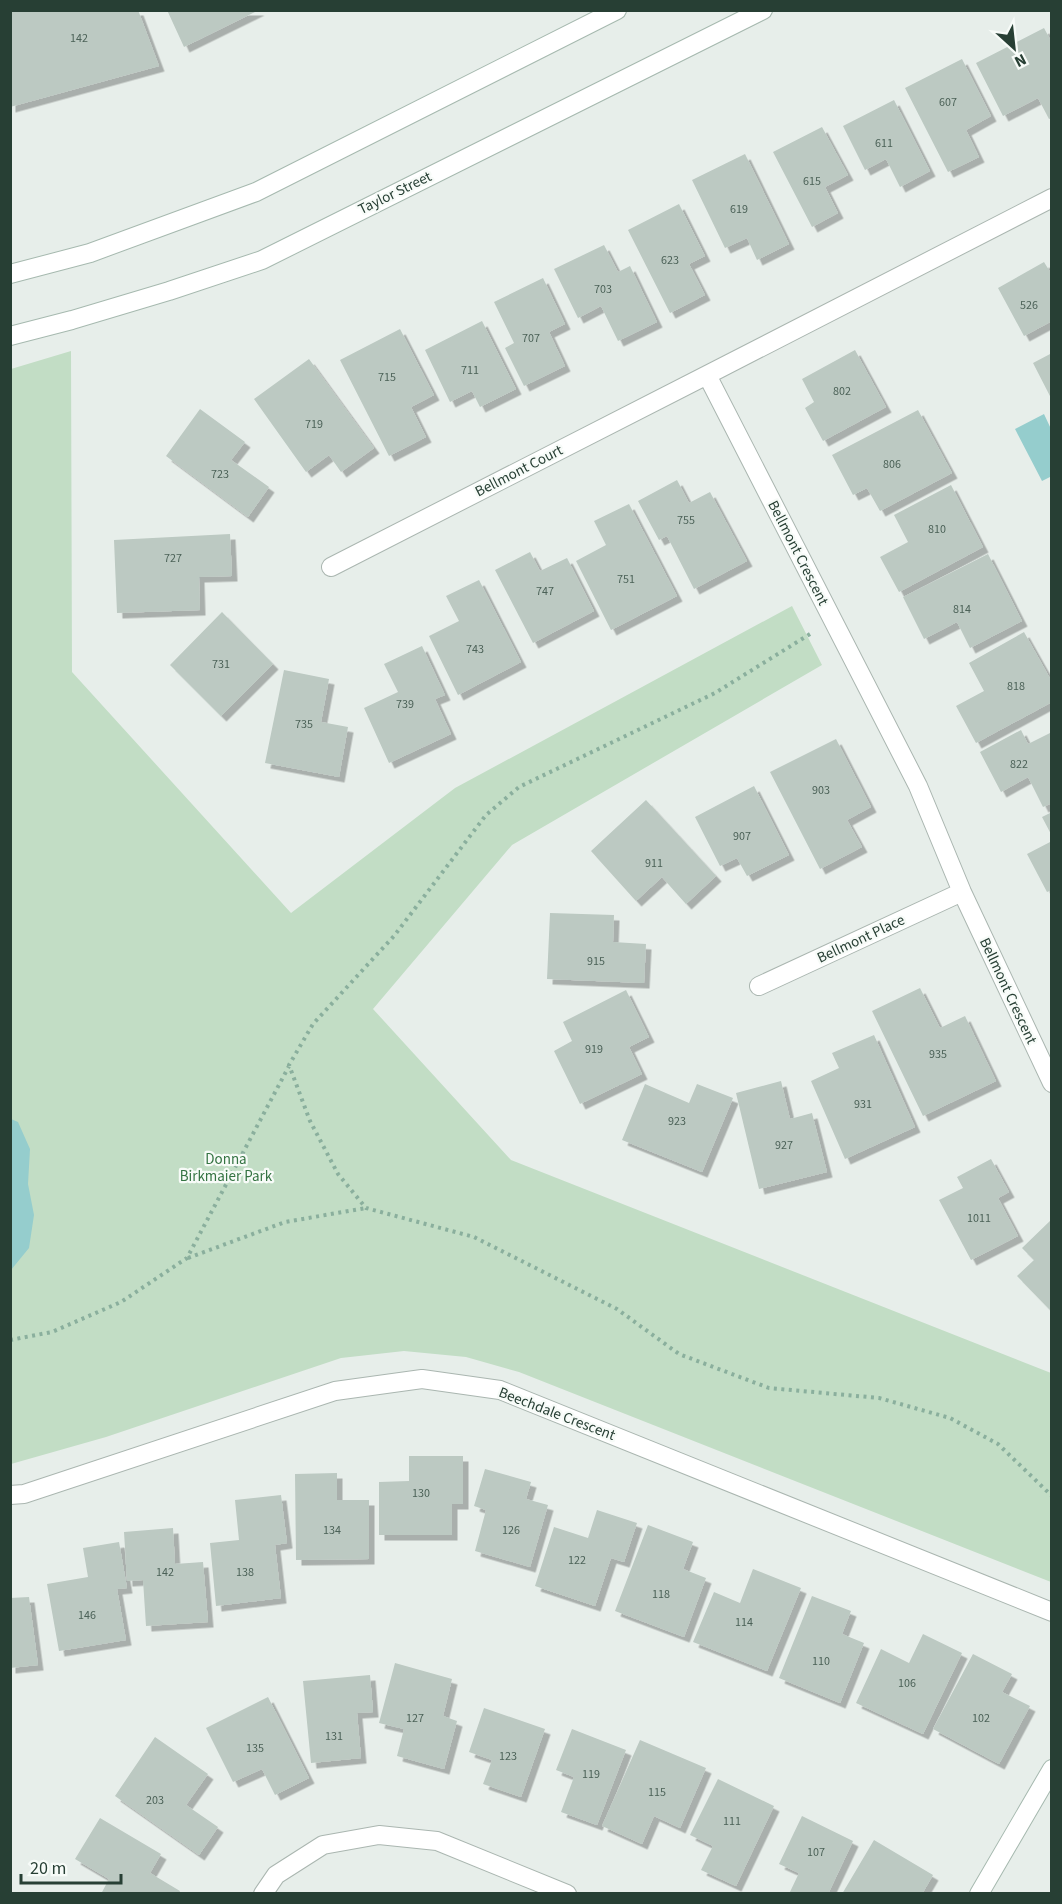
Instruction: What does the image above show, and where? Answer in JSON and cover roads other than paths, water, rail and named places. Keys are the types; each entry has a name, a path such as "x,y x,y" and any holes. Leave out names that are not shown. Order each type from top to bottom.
{"street":[{"path":"10,274 90,253 256,192 617,10"},
{"name":"Taylor Street","path":"10,336 170,291 262,260 763,10"},
{"path":"707,375 1052,198"},
{"name":"Bellmont Court","path":"331,567 707,375"},
{"name":"Bellmont Crescent","path":"707,375 918,786 962,892 1052,1083"},
{"name":"Bellmont Place","path":"759,986 962,892"},
{"name":"Beechdale Crescent","path":"10,1495 24,1494 335,1391 422,1379 500,1390 1052,1612"},
{"path":"979,1893 1052,1770"},
{"path":"263,1893 276,1875 323,1845 379,1835 437,1841 567,1893"}],"water":[{"path":"1044,414 1051,429 1052,476 1042,481 1015,429"},
{"path":"11,1119 18,1122 30,1149 28,1184 34,1215 29,1248 11,1270"}],"park label":[{"name":"Donna Birkmaier Park","path":"226,1168"}]}
